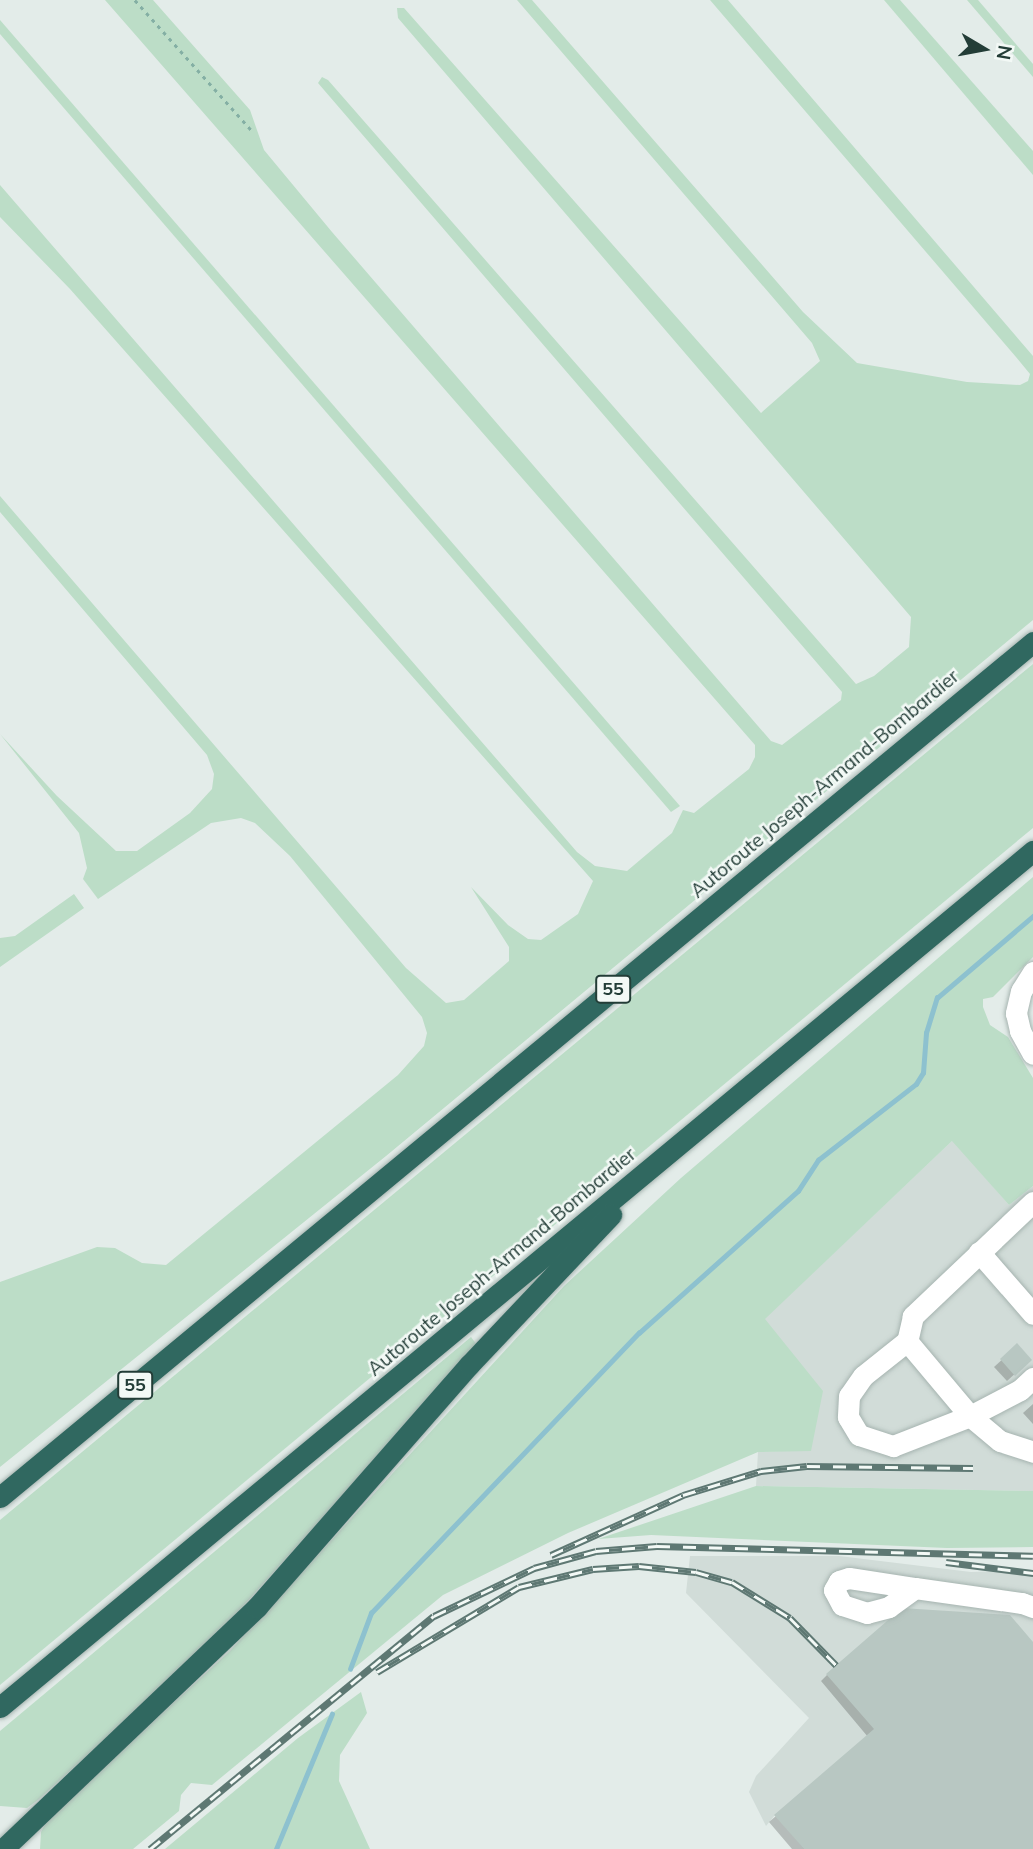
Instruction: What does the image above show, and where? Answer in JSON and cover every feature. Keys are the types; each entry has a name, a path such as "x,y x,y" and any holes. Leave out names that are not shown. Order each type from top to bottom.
{"highway":[{"name":"Autoroute Joseph-Armand-Bombardier","path":"0,1497 1033,642"},
{"name":"Autoroute Joseph-Armand-Bombardier","path":"0,1707 1033,851"},
{"path":"3,1849 257,1607 469,1365 660,1161"}],"street":[{"path":"1033,972 1021,991 1017,1022 1033,1054"},
{"path":"1033,1202 913,1316 906,1341 855,1386 848,1403 851,1426 871,1442 893,1446 970,1416 1020,1390 1033,1378"},
{"path":"979,1252 1033,1314"},
{"path":"906,1341 970,1416 1000,1441 1033,1452"},
{"path":"915,1588 1033,1607"}],"path":[{"path":"135,0 254,133"}],"shaded area":[{"path":"953,1140 1009,1205 1033,1186 1033,1491 756,1486 758,1452 811,1450 764,1319"},
{"path":"690,1556 839,1556 971,1572 1033,1570 1033,1849 804,1849 775,1815 766,1826 749,1792 756,1776 809,1718 686,1593"}],"green space":[{"path":"105,0 153,0 250,110 264,150 332,232 771,741 782,745 841,700 842,692 318,83 322,77 328,80 856,684 874,676 909,647 911,617 398,18 397,8 404,8 761,413 820,361 812,343 517,0 532,0 803,312 857,363 967,382 1020,385 1028,381 1030,374 1016,357 710,0 728,0 1033,356 1033,620 386,1156 0,1467 0,1282 97,1247 115,1248 142,1263 166,1265 398,1075 424,1046 427,1033 422,1017 290,856 255,823 241,818 211,823 98,899 83,879 87,868 79,833 0,734 57,796 116,851 137,851 190,813 212,789 214,774 207,755 0,512 0,496 406,968 446,1003 464,1000 509,961 509,947 471,887 508,925 528,939 541,940 578,914 593,881 70,289 0,217 0,185 577,852 595,866 627,871 672,833 683,810 694,813 749,769 755,757 755,745"},
{"path":"884,0 900,0 1033,151 1033,175"},
{"path":"967,0 978,0 1033,64 1033,77"},
{"path":"0,20 680,806 671,812 0,34"},
{"path":"1033,664 1033,828 0,1685 0,1520"},
{"path":"1033,877 1033,957 993,997 983,999 983,1007 990,1025 1008,1037 1033,1078 1033,1186 1009,1205 952,1141 765,1319 823,1391 811,1451 758,1452 568,1533 443,1595 212,1785 191,1783 181,1795 179,1811 133,1849 40,1849 41,1832 49,1817 230,1651 564,1286 681,1178"},
{"path":"74,894 84,908 0,967 0,938 15,936"},
{"path":"471,1337 477,1345 210,1643 38,1800 27,1808 0,1806 0,1731"},
{"path":"756,1486 1033,1491 1033,1547 947,1548 651,1535 598,1539"},
{"path":"361,1692 367,1713 340,1755 339,1781 370,1849 165,1849 298,1738"}],"building":[{"path":"1017,1343 1032,1360 1015,1376 1000,1359"},
{"path":"902,1608 1010,1615 1033,1642 1033,1849 804,1849 774,1815 874,1729 826,1674"}],"waterway":[{"path":"350,1669 371,1613 639,1333 798,1191 818,1160 916,1084 923,1073 926,1033 937,998 1033,916"},
{"path":"276,1849 332,1714"}],"railway":[{"path":"551,1555 683,1495 761,1471 807,1466 973,1468"},
{"path":"150,1849 434,1616 534,1568 596,1551 657,1546 1033,1556"},
{"path":"946,1562 1033,1573"},
{"path":"377,1672 519,1587 593,1569 639,1566 696,1572 732,1582 790,1618 836,1665"}]}
